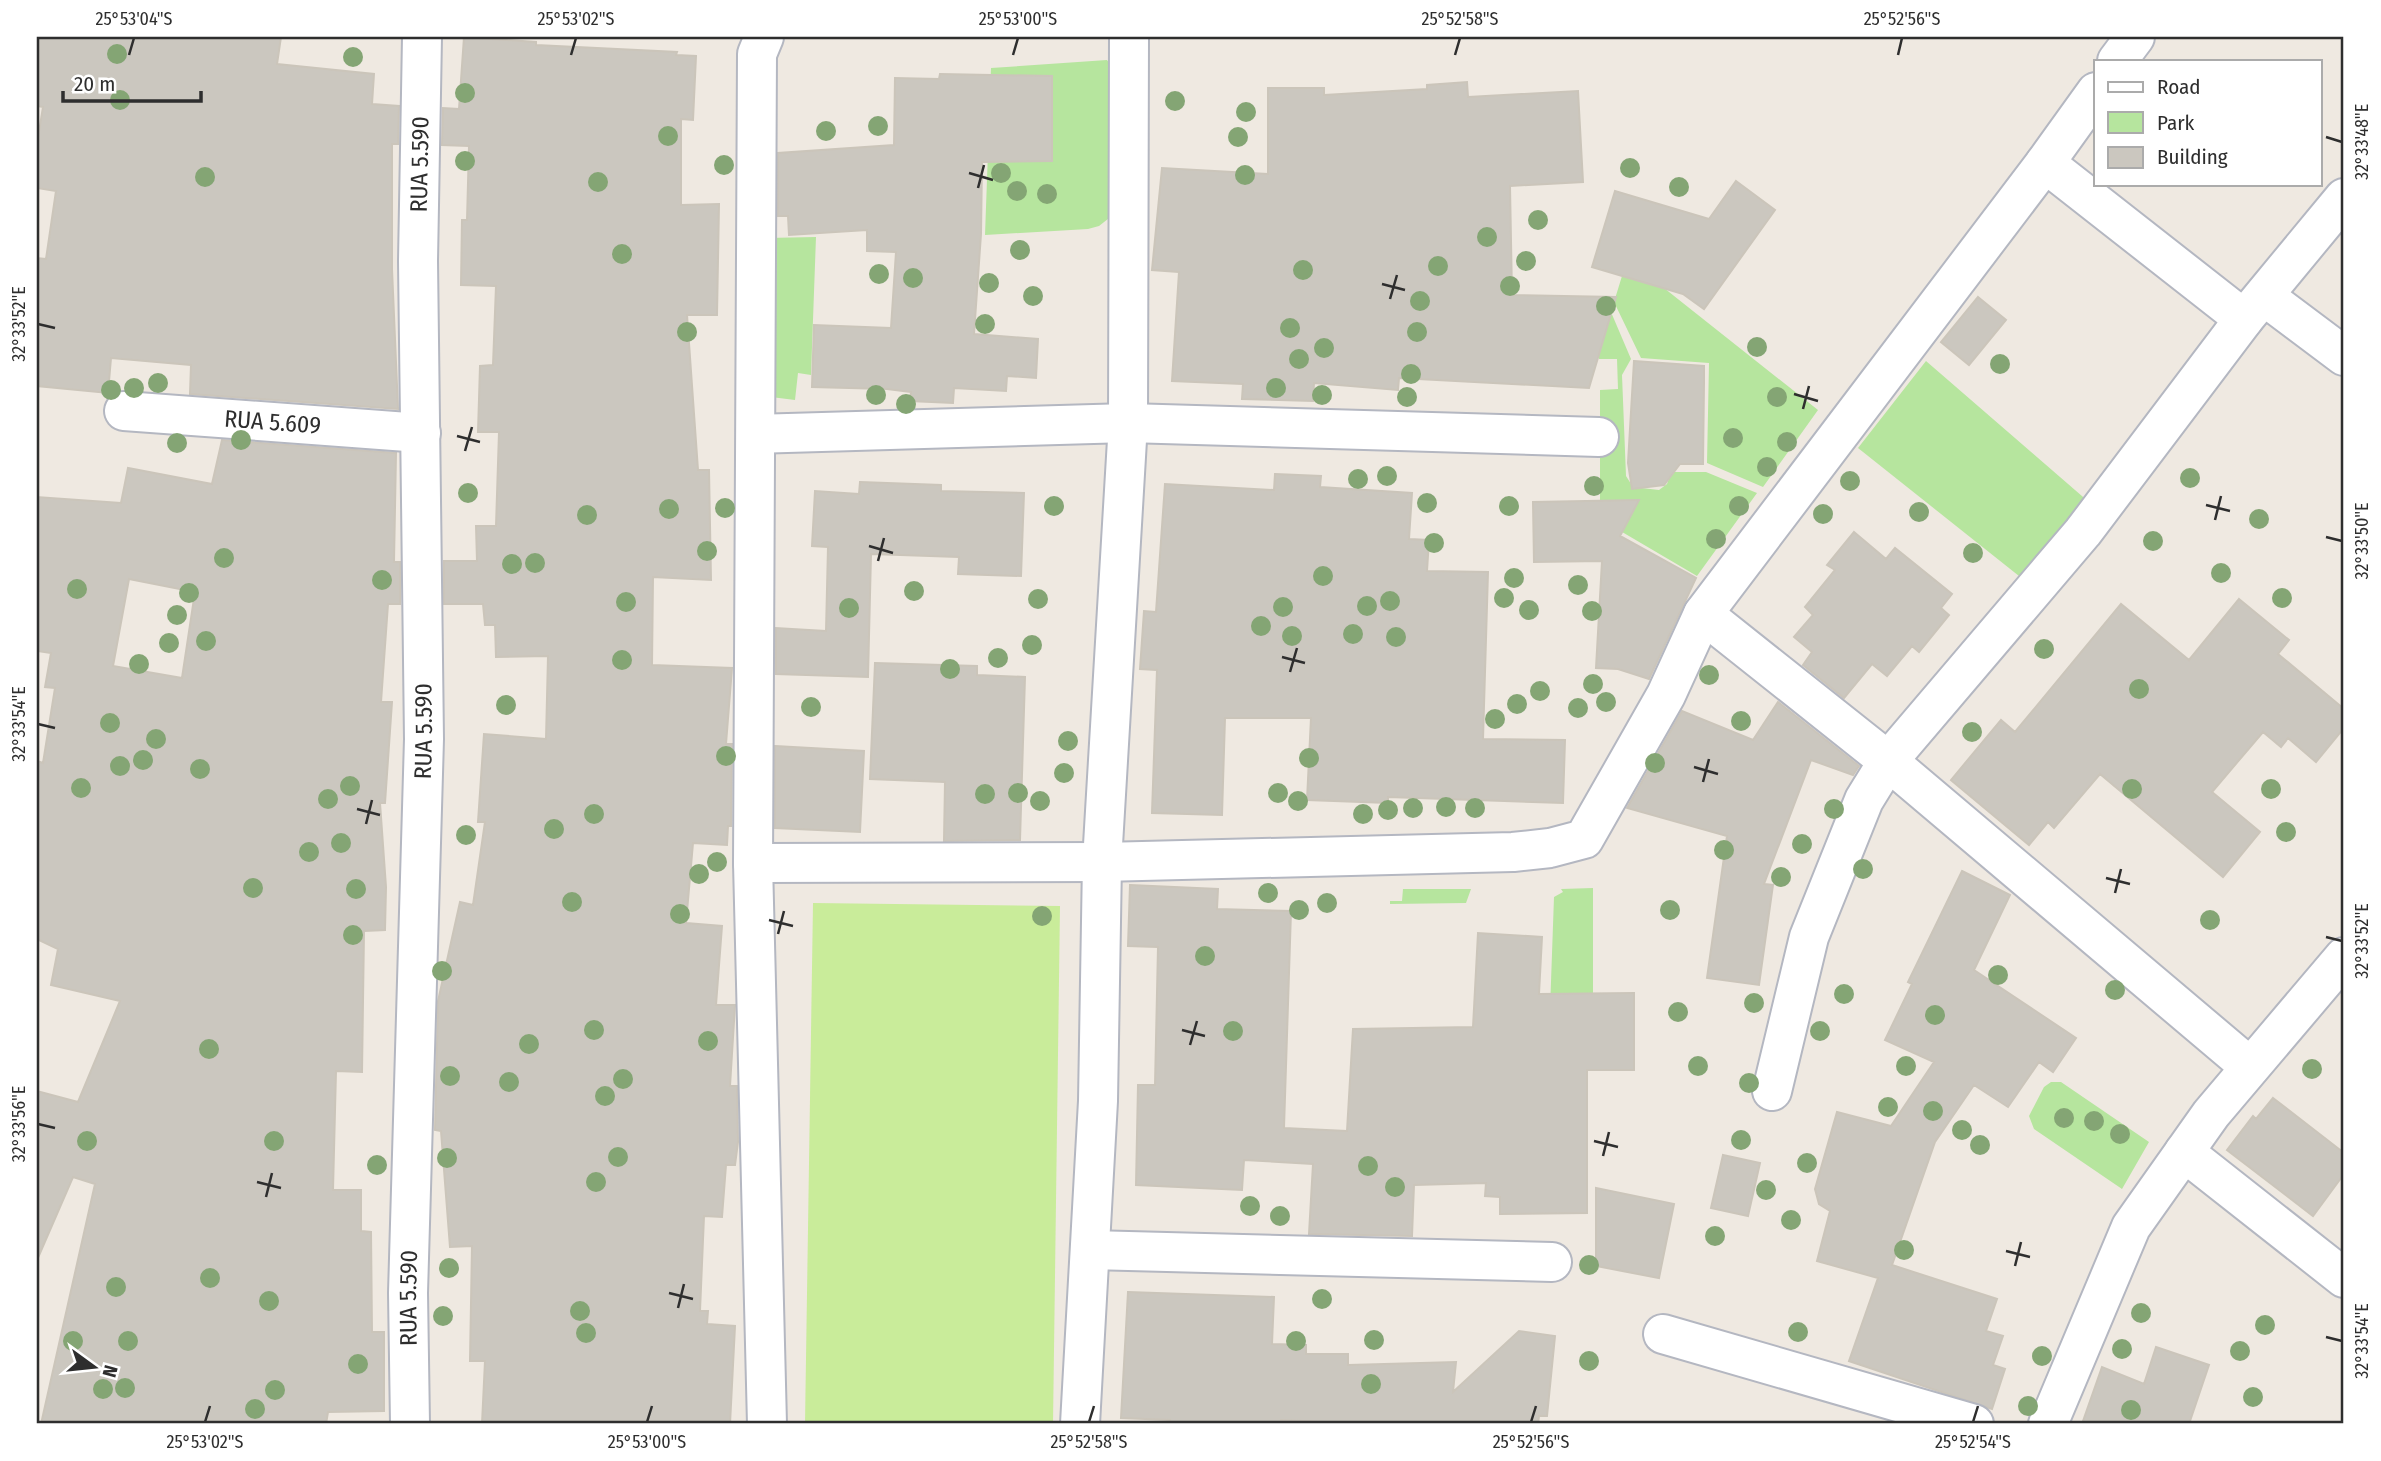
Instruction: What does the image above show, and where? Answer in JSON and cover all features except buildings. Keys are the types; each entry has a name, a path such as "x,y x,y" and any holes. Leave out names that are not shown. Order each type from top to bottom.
{"street":[{"name":"RUA 5.590","path":"410,1424 408,1293 424,738 418,261 422,37"},
{"path":"764,37 757,54 753,863 767,1424"},
{"path":"1080,1424 1098,1101 1102,862 1128,423 1129,37"},
{"path":"2118,60 2134,37"},
{"path":"753,863 1102,862 1513,852 1550,848 1584,839 1666,695 1703,614 2094,95"},
{"path":"2045,163 2254,307 2344,356"},
{"path":"1772,1091 1809,937 1864,800 1888,761 2083,532 2254,307 2344,198"},
{"name":"RUA 5.609","path":"124,411 421,433"},
{"path":"756,434 1128,423 1599,437"},
{"path":"1703,614 1888,761 2250,1067"},
{"path":"2048,1424 2131,1227 2184,1152 2250,1067 2344,957"},
{"path":"2184,1152 2344,1278"},
{"path":"1090,1250 1552,1262"},
{"path":"1662,1334 1974,1424"}],"green space":[{"path":"1107,60 1117,74 1113,215 1099,226 1088,229 985,235 991,68"},
{"path":"816,237 811,375 798,373 795,400 771,397 766,238"},
{"path":"1622,276 1664,288 1818,410 1763,487 1707,463 1709,363 1641,358 1614,302"},
{"path":"1595,296 1605,298 1631,359 1622,375 1626,476 1633,487 1659,490 1667,484 1671,472 1706,472 1757,493 1697,576 1600,519 1600,390 1618,389 1617,359 1599,359"},
{"path":"1926,361 2090,503 2019,576 1858,448"},
{"path":"1593,888 1593,1011 1550,1010 1554,897 1563,892 1561,889"},
{"path":"1403,889 1471,889 1466,903 1390,904 1390,901 1402,901"},
{"path":"813,903 1060,906 1053,1424 805,1424"},
{"path":"2051,1082 2061,1082 2149,1142 2122,1189 2034,1129 2029,1116 2044,1087"}]}
